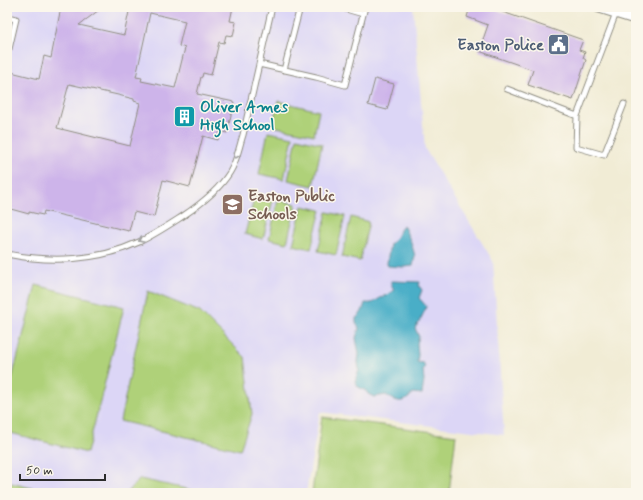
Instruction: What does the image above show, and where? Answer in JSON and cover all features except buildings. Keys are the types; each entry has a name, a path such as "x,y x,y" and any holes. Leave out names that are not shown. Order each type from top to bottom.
{"street":[{"path":"598,7 636,19"}],"lane":[{"path":"7,254 32,258 59,259 87,257 110,252 152,235 196,207 220,185 233,165 243,135 272,7"},
{"path":"284,70 300,7"},
{"path":"339,7 363,14"},
{"path":"259,64 345,85 365,7"},
{"path":"616,13 577,116 576,146 604,156 624,104"},
{"path":"7,17 16,19 10,49 7,49"},
{"path":"507,89 577,116"}],"shaded area":[{"name":"Easton Public Schools","path":"7,7 413,7 425,149 493,261 504,435 320,412 306,493 7,493"}],"green space":[{"path":"278,101 319,111 314,135 272,126"},
{"path":"268,132 293,137 284,179 259,174"},
{"path":"297,138 322,144 313,186 288,180"},
{"path":"255,195 273,200 263,239 245,234"},
{"path":"278,200 296,204 287,243 269,239"},
{"path":"302,206 321,210 311,249 293,245"},
{"path":"327,212 345,216 336,255 318,251"},
{"path":"351,217 369,222 360,261 342,257"},
{"path":"36,285 124,307 87,453 7,432 7,398"},
{"path":"148,291 200,312 245,357 252,414 240,450 120,421"},
{"path":"322,417 456,435 449,493 312,493"},
{"path":"140,479 205,493 127,493"},
{"path":"7,482 52,493 7,493"}],"water":[{"path":"403,225 411,242 415,256 413,266 388,266 387,263 390,244 395,239"},
{"path":"391,281 420,282 419,286 422,290 419,298 426,306 415,328 419,337 417,343 417,362 423,363 425,366 423,369 424,381 422,394 413,393 410,397 403,401 397,401 386,395 374,397 357,386 355,382 359,370 359,354 356,338 359,328 356,323 356,318 361,313 365,303 373,303 394,290"}],"place":[{"name":"Easton Police","path":"559,45"},
{"name":"Oliver Ames High School","path":"184,116"},
{"name":"Easton Public Schools","path":"233,205"}]}
